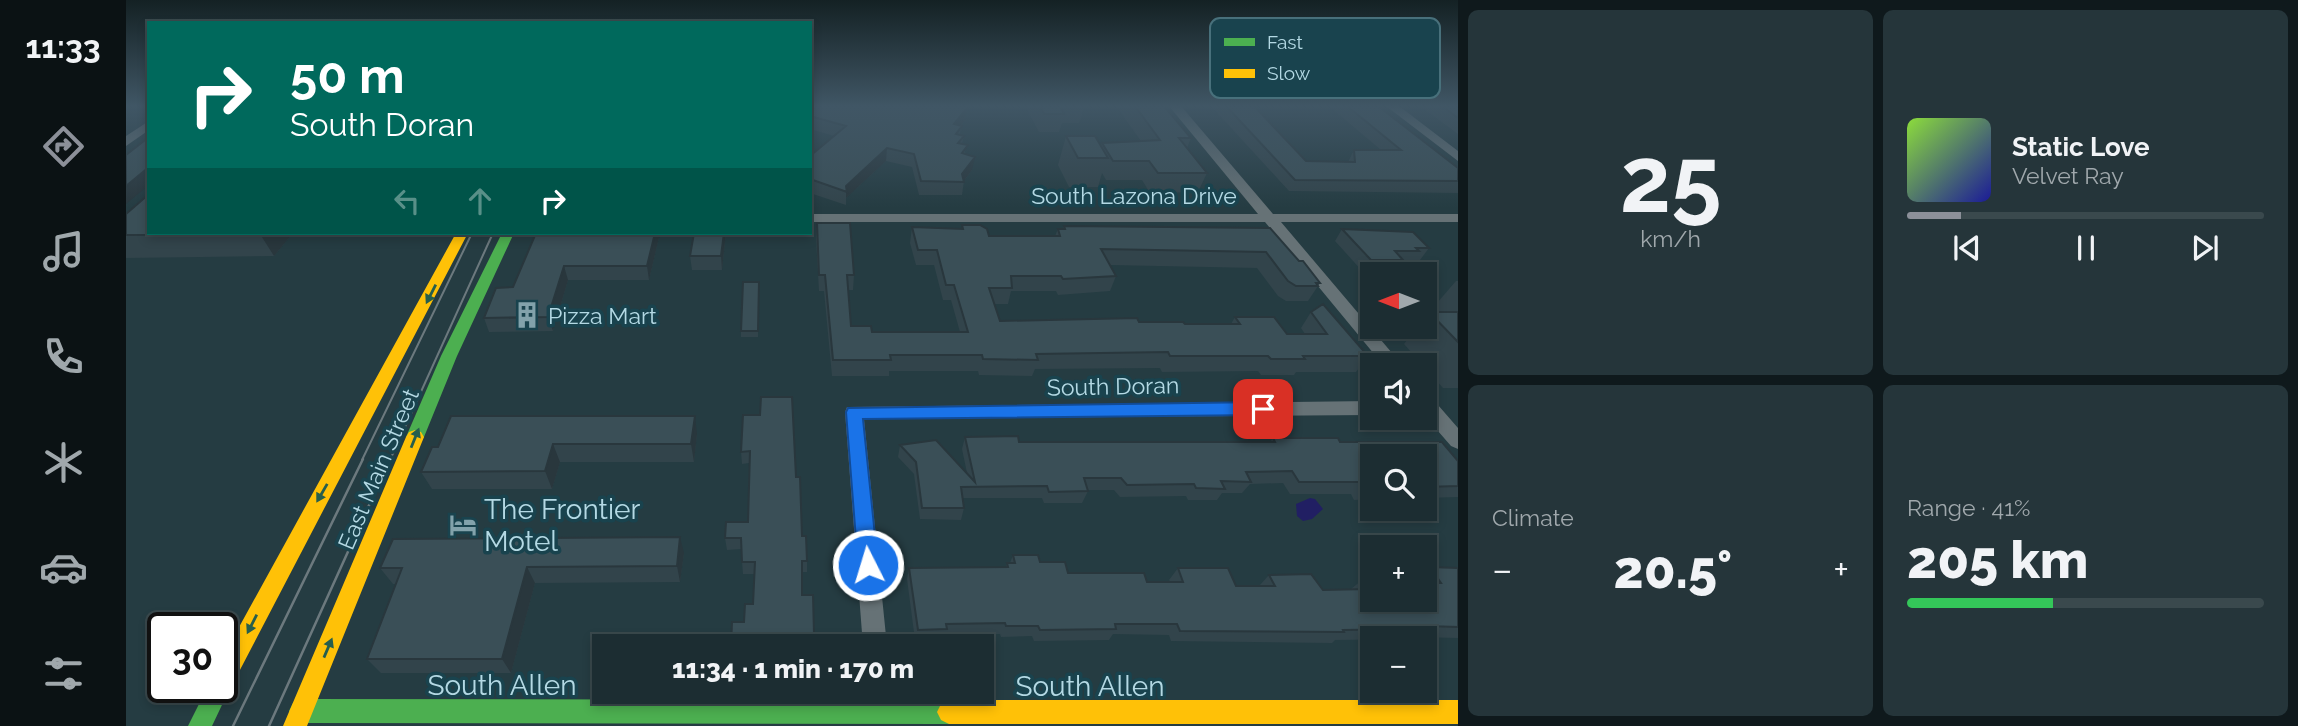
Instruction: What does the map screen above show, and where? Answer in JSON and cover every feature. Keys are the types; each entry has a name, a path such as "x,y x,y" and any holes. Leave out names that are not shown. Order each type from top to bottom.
{"main road":[{"name":"East Main Street","path":"238,650 298,535 395,365 461,235"},
{"name":"East Main Street","path":"298,719 449,356 507,235"},
{"path":"200,726 212,703"},
{"name":"South Allen","path":"298,719 812,704"},
{"name":"South Allen","path":"994,704 1458,712"}],"street":[{"path":"1204,140 1383,353"},
{"path":"1436,140 1458,157"},
{"name":"South Lazona Drive","path":"812,218 1458,218"},
{"name":"South Doran","path":"874,634 854,412 1360,408"},
{"path":"1437,415 1458,441"}],"shaded area":[{"path":"1310,498 1315,499 1323,509 1312,519 1303,521 1297,516 1296,504"}],"building":[{"path":"147,140 147,169 126,186 126,155"},
{"path":"829,140 961,140 958,143 968,145 962,153 975,157 962,174 964,182 921,181 914,154 887,148 846,186 847,192 812,180 812,154"},
{"path":"1068,140 1097,140 1108,158 1078,158"},
{"path":"1181,140 1207,173 1158,173 1149,161 1113,161 1102,143"},
{"path":"1258,140 1286,140 1306,161 1355,162 1354,150 1401,150 1389,140 1422,140 1458,168 1458,181 1295,180"},
{"path":"147,196 147,235 126,235 126,214"},
{"path":"817,223 850,223 854,275 847,275 851,326 871,326 872,332 968,332 954,285 946,285 937,250 918,250 912,227 963,229 962,225 980,225 987,229 989,236 1060,236 1058,229 1065,229 1064,226 1270,228 1299,261 1303,261 1320,283 1316,283 1318,286 1296,286 1288,281 1266,252 1101,249 1116,276 1063,279 1061,276 1011,276 1012,288 989,288 1000,321 1137,318 1139,322 1240,324 1235,317 1274,317 1287,334 1327,334 1311,312 1323,304 1365,353 1360,353 1360,356 1303,356 1305,359 1271,359 1268,356 1170,356 1168,352 1036,354 1038,360 983,359 982,355 890,355 891,360 833,360 825,275 819,275"},
{"path":"1342,229 1413,232 1429,248 1416,248 1419,251 1395,251 1403,260 1371,260"},
{"path":"535,235 655,235 647,266 564,266 548,317 484,318 496,288 513,287"},
{"path":"694,235 724,235 721,256 690,256"},
{"path":"743,282 759,282 758,331 741,331"},
{"path":"1437,312 1458,312 1458,342 1437,320"},
{"path":"761,397 792,397 796,477 800,477 802,536 806,536 807,561 802,561 802,595 813,595 814,634 732,634 732,622 744,622 745,604 753,604 755,562 742,562 741,538 725,538 726,522 748,522 750,451 741,452 743,415 760,415"},
{"path":"451,416 695,416 691,444 553,444 545,471 421,472 432,447 438,447"},
{"path":"1018,436 1019,442 1275,442 1273,438 1338,438 1340,442 1442,442 1458,461 1458,486 1437,487 1437,444 1360,444 1360,482 1299,482 1292,471 1246,472 1251,482 1221,481 1225,489 1196,488 1194,484 1127,485 1121,478 1084,478 1088,491 1049,492 1047,486 961,487 964,508 922,508 916,462 900,445 936,440 975,482 965,437"},
{"path":"680,537 677,566 527,567 502,659 367,659 402,568 380,568 393,539"},
{"path":"1013,555 1038,555 1040,562 1065,562 1068,573 1144,573 1147,582 1183,582 1178,568 1228,568 1236,586 1275,586 1269,575 1311,574 1323,590 1360,589 1360,612 1437,612 1437,583 1441,583 1437,577 1437,567 1458,568 1458,627 1360,626 1360,630 1343,630 1344,632 1180,631 1177,624 1115,624 1116,629 1040,630 1038,626 1006,626 1005,623 946,624 947,629 918,630 909,568 1008,567 1007,563 1015,563"}],"tram line":[{"path":"362,460 471,235"},
{"path":"390,460 492,235"},
{"path":"233,726 363,459"},
{"path":"269,726 390,459"}],"traffic: fast":[{"path":"415,437 449,356 507,235"},
{"path":"200,726 212,703"},
{"path":"301,711 949,712"}],"traffic: slow":[{"path":"238,651 461,235"},
{"path":"295,726 415,437"},
{"path":"949,712 1458,712"}],"place":[{"name":"Pizza Mart","path":"527,315"},
{"name":"The Frontier Motel","path":"463,525"}],"route":[{"path":"868,565 854,412 1263,409"}]}
